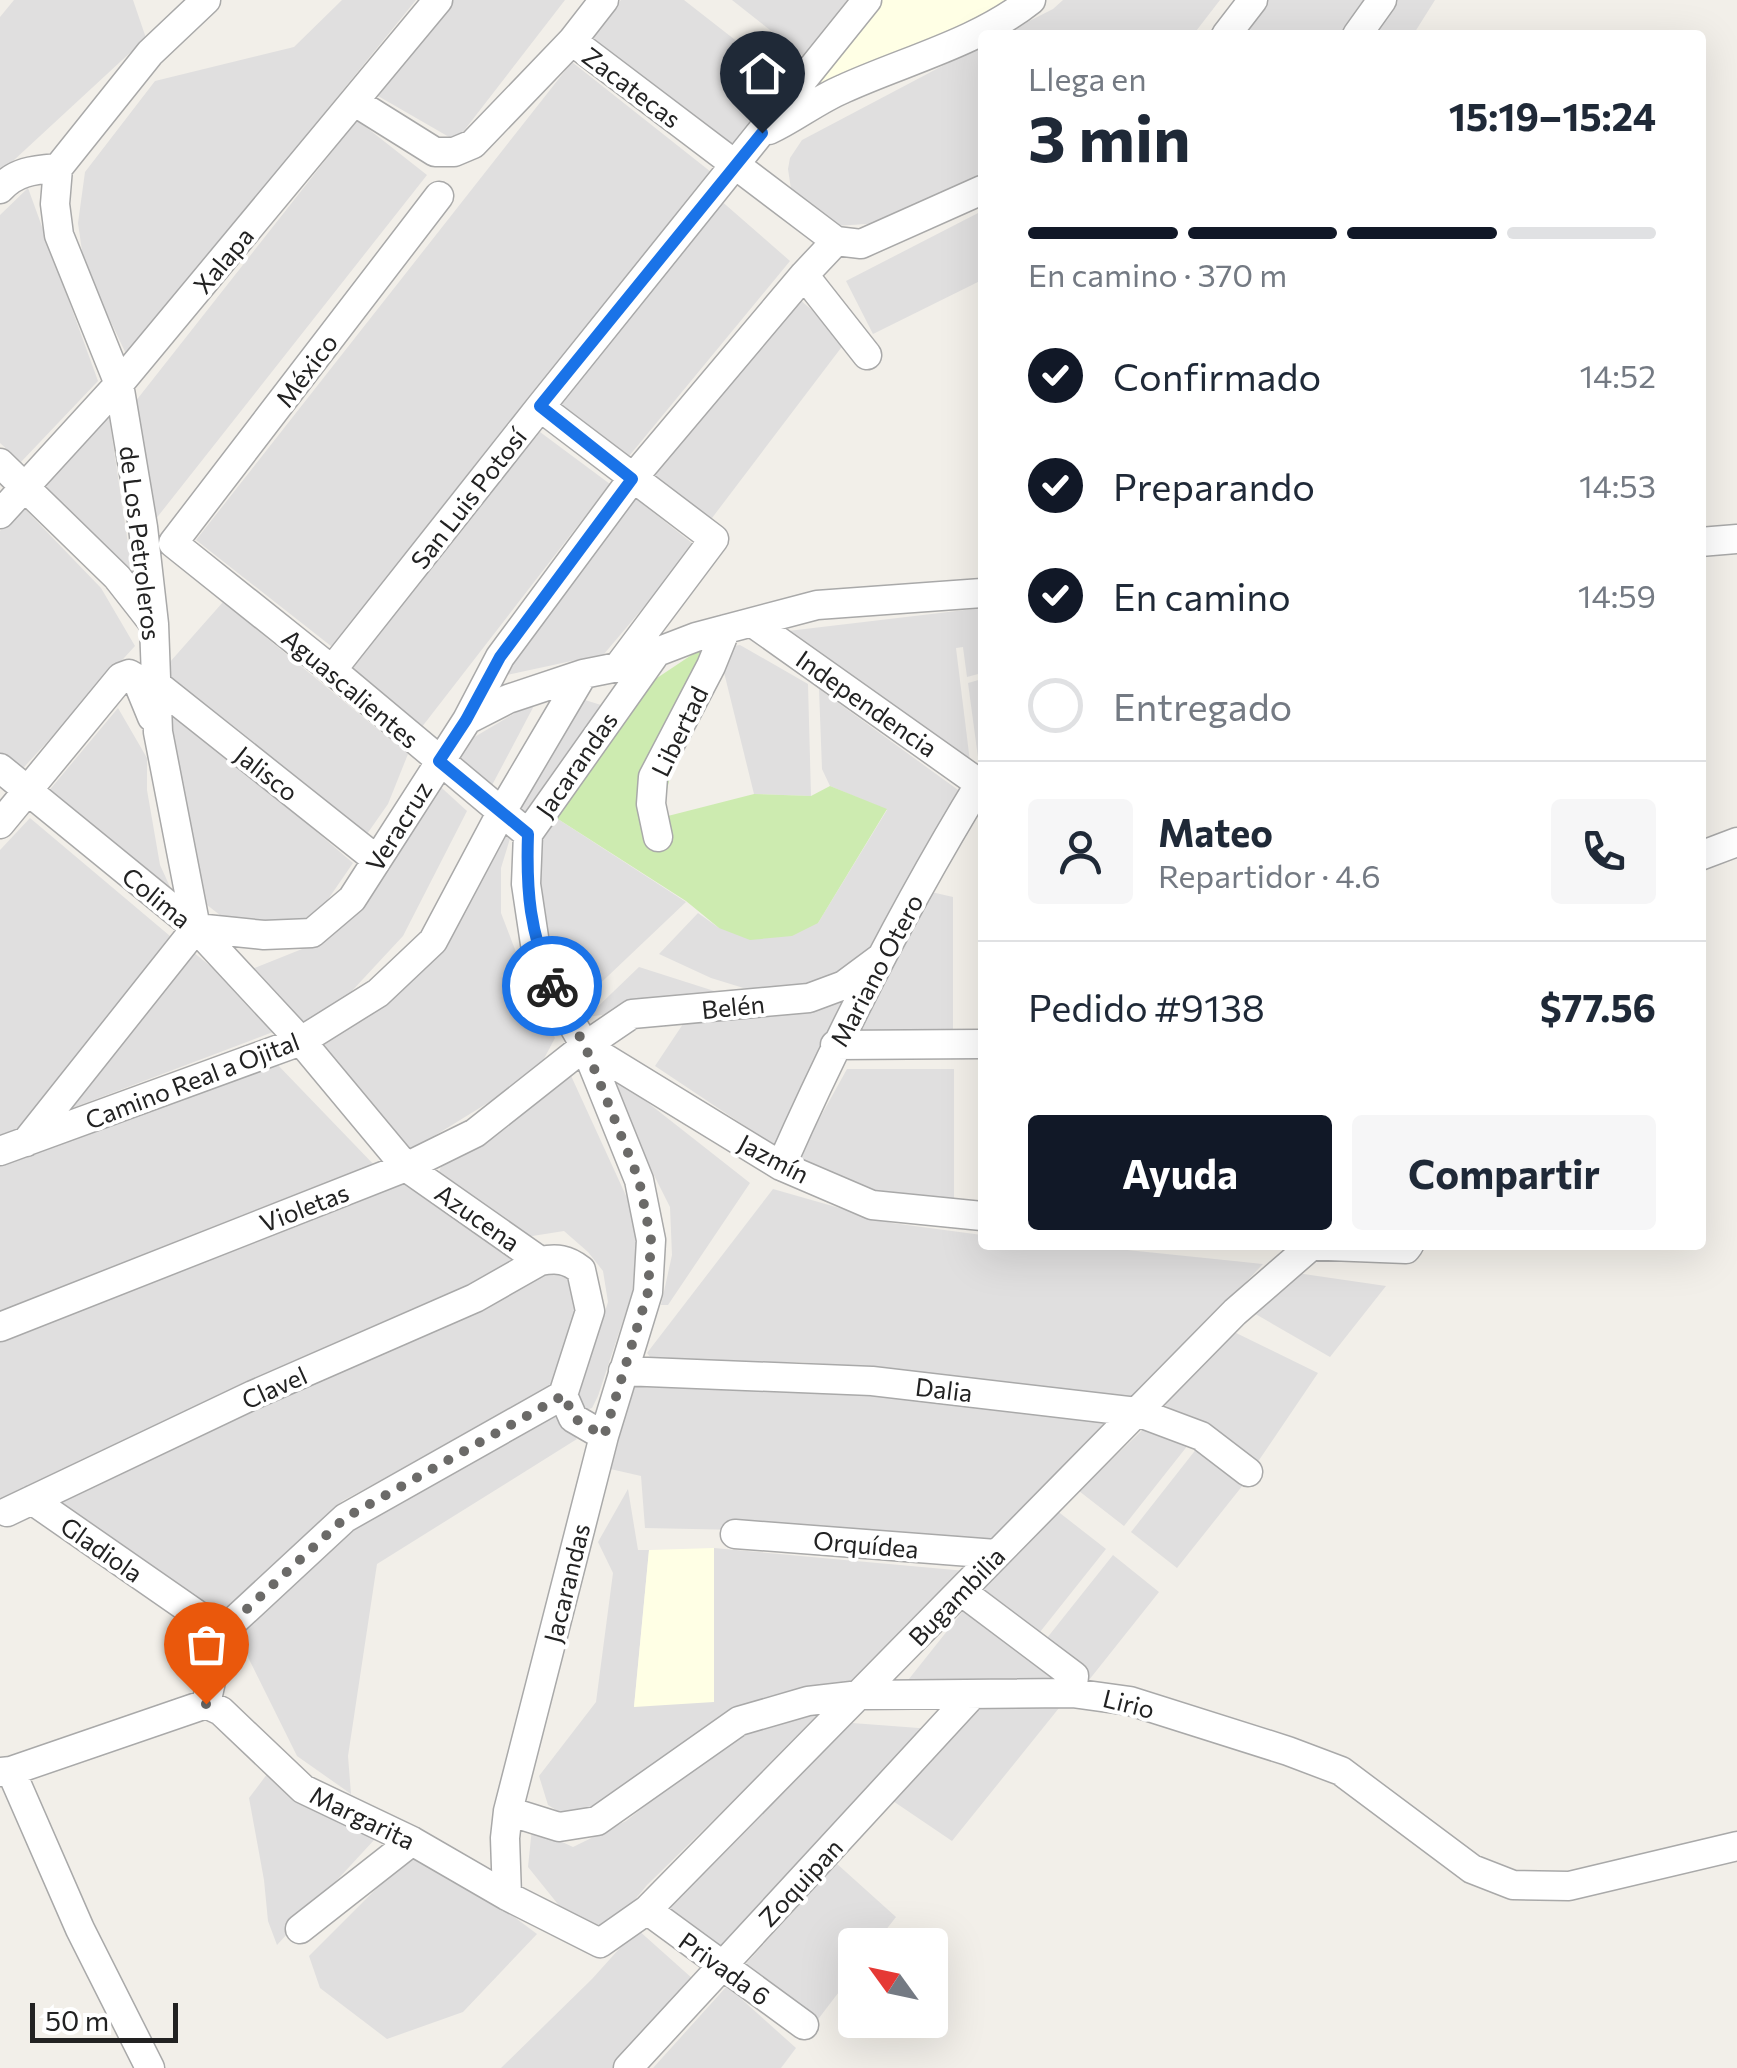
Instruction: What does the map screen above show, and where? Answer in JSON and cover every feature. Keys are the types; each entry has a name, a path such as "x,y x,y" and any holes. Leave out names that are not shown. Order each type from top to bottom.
{"street":[{"path":"0,189 10,177 58,168 150,54 206,0"},
{"name":"Xalapa","path":"0,514 119,384 438,0"},
{"path":"355,102 434,152 454,152 473,144 572,41 604,0"},
{"name":"San Luis Potosí","path":"332,670 868,0"},
{"path":"762,133 840,90 934,54 1031,0"},
{"path":"1230,30 1252,0"},
{"path":"1361,30 1382,0"},
{"name":"Zacatecas","path":"572,41 836,241"},
{"name":"de Los Petroleros","path":"58,168 54,204 59,236 119,384 144,526 154,624 158,732 196,928"},
{"path":"836,241 861,244 978,192"},
{"name":"México","path":"173,543 439,196"},
{"name":"Veracruz","path":"196,928 264,935 312,933 352,899 466,720 500,657 632,479 836,241"},
{"path":"804,275 868,354"},
{"path":"540,406 714,539 618,666"},
{"path":"0,463 117,578 154,624"},
{"path":"1706,541 1737,538"},
{"name":"Aguascalientes","path":"173,543 528,834"},
{"path":"466,720 508,699 583,674 817,605 978,593"},
{"name":"Independencia","path":"739,626 978,794"},
{"name":"Libertad","path":"658,838 651,804 653,777 711,666 739,626"},
{"name":"Jacarandas","path":"507,1896 508,1810 604,1436 648,1292 651,1240 639,1180 585,1046 554,992 535,944 526,884 528,834 656,654"},
{"path":"0,824 121,678 129,674 136,678 158,732"},
{"name":"Camino Real a Ojital","path":"13,1147 300,1041 378,993 433,941 501,813 583,674"},
{"name":"Jalisco","path":"157,686 377,860"},
{"name":"Colima","path":"0,768 196,928 300,1041"},
{"name":"Mariano Otero","path":"781,1166 879,959 978,794"},
{"path":"1706,854 1737,842"},
{"path":"13,1147 196,928"},
{"name":"Belén","path":"585,1046 632,1014 809,998 844,985 879,959"},
{"name":"Azucena","path":"300,1041 406,1167 540,1261 557,1258 581,1270 590,1310 564,1395"},
{"path":"835,1045 978,1044"},
{"name":"Jazmín","path":"585,1046 781,1166 872,1205 978,1216"},
{"name":"Violetas","path":"0,1327 406,1167 475,1132 585,1046"},
{"name":"Bugambilia","path":"600,1943 647,1910 1235,1312 1306,1250"},
{"name":"Clavel","path":"20,1506 253,1395 475,1298 540,1261"},
{"name":"Dalia","path":"623,1371 872,1381 1137,1412 1201,1436 1248,1472"},
{"path":"150,2068 5,1772 206,1704 222,1632 345,1518 564,1395 574,1418 604,1436"},
{"name":"Gladiola","path":"20,1506 222,1632"},
{"name":"Orquídea","path":"735,1534 996,1554"},
{"path":"961,1590 1074,1676 1072,1692"},
{"name":"Lirio","path":"508,1810 559,1826 598,1821 740,1721 808,1701 860,1695 1072,1692 1164,1711 1340,1771 1472,1869 1513,1886 1570,1886 1737,1846"},
{"name":"Zoquipan","path":"632,2067 972,1696"},
{"name":"Margarita","path":"206,1704 221,1711 303,1789 412,1841 507,1896 600,1943"},
{"path":"300,1929 412,1841"},
{"name":"Privada 6","path":"647,1910 804,2024"}],"shaded area":[{"path":"14,0 133,0 146,38 0,173 0,17"},
{"path":"342,0 416,0 127,356 84,265 78,223 85,172 155,81 294,47"},
{"path":"452,0 565,0 456,141 378,96"},
{"path":"621,0 684,0 785,79 730,149 590,39"},
{"path":"732,0 855,0 803,56"},
{"path":"878,0 1019,0 780,120"},
{"path":"1063,0 1220,0 1197,30 1012,30"},
{"path":"1252,0 1435,0 1416,30 1231,30"},
{"path":"978,47 978,180 896,222 836,226 791,189 790,158 802,140"},
{"path":"572,62 711,172 336,650 196,540"},
{"path":"357,120 427,175 155,520 135,402"},
{"path":"28,188 98,381 21,462 0,443 0,215"},
{"path":"719,199 790,261 625,461 558,406"},
{"path":"978,213 978,282 873,334 846,281"},
{"path":"792,293 847,340 709,522 650,478"},
{"path":"108,410 136,597 31,489"},
{"path":"540,432 610,484 418,732 344,668"},
{"path":"635,498 692,543 659,589 604,654 497,677"},
{"path":"22,506 101,588 135,646 15,777 0,764 0,531"},
{"path":"223,602 408,754 388,804 360,844 162,671"},
{"path":"978,608 978,674 967,677 963,647 956,648 972,778 771,633"},
{"path":"740,645 808,684 811,796 754,794 718,648"},
{"path":"978,680 978,758 968,683"},
{"path":"819,689 965,795 876,941 845,976 818,989 750,990 711,978 659,954 698,913 719,928 818,923 887,810 830,786 822,769"},
{"path":"572,696 601,705 526,824 505,810"},
{"path":"537,700 490,789 444,755"},
{"path":"166,703 353,863 320,911 293,924 225,919 202,901"},
{"path":"118,708 147,758 147,790 160,865 177,902 42,799"},
{"path":"432,779 467,811 403,936 337,1007 302,1027 247,971 322,941"},
{"path":"547,812 686,902 569,1013 547,976 529,862"},
{"path":"30,818 170,936 22,1131 0,1140 0,850"},
{"path":"494,829 512,832 501,868 501,913 555,1038 539,1068 400,1157 307,1047 420,963"},
{"path":"927,891 953,897 953,1039 855,1040"},
{"path":"188,948 286,1027 54,1115"},
{"path":"639,967 733,997 587,1017"},
{"path":"846,995 778,1148 655,1066 683,1024 779,1015"},
{"path":"274,1061 378,1169 0,1316 0,1160 218,1087"},
{"path":"567,1067 633,1211 640,1269 598,1396 592,1408 586,1410 576,1403 608,1302 603,1271 564,1231 526,1237 437,1178 444,1158"},
{"path":"605,1069 750,1183 668,1305 661,1305 672,1255 670,1207 602,1072"},
{"path":"847,1069 954,1069 954,1211 865,1195 796,1161"},
{"path":"429,1163 425,1199 521,1265 0,1500 0,1342 205,1260"},
{"path":"773,1189 892,1223 978,1234 978,1250 1127,1250 1263,1264 1134,1400 942,1374 800,1362 655,1363 647,1353"},
{"path":"563,1267 581,1299 553,1390 342,1501 218,1616 48,1500"},
{"path":"1283,1271 1386,1286 1330,1357 1245,1308"},
{"path":"1230,1330 1318,1373 1253,1469 1200,1426 1161,1403"},
{"path":"626,1386 844,1388 1111,1419 994,1543 645,1528 641,1476 606,1468"},
{"path":"558,1411 577,1439 377,1564 348,1756 351,1794 297,1756 234,1629 346,1529"},
{"path":"1159,1414 1192,1440 1124,1526 1079,1491"},
{"path":"1201,1443 1247,1480 1177,1568 1131,1532"},
{"path":"628,1489 638,1550 649,1550 634,1706 714,1701 714,1548 966,1571 849,1688 806,1696 616,1801 572,1820 548,1805 539,1776 596,1702 613,1573 598,1542"},
{"path":"1056,1510 1106,1549 1036,1637 979,1592"},
{"path":"714,1548 714,1702 634,1707 649,1550"},
{"path":"1113,1555 1159,1592 1089,1680 1043,1643"},
{"path":"967,1606 1066,1686 897,1694"},
{"path":"832,1704 647,1885 594,1949 528,1867 532,1828 573,1847 626,1821 734,1735"},
{"path":"980,1706 1059,1708 952,1841 890,1799"},
{"path":"852,1723 932,1729 714,1959 660,1908"},
{"path":"277,1761 375,1839 277,1945 268,1921 249,1798"},
{"path":"419,1846 537,1934 463,2012 387,2039 320,1988 309,1956"},
{"path":"836,1863 896,1917 887,1928 838,1928 838,1993 806,2035 737,1974"},
{"path":"637,1929 693,1979 613,2068 501,2068 592,1979"},
{"path":"727,1986 796,2048 781,2068 653,2068"}],"green space":[{"path":"702,648 660,818 754,794 811,796 830,786 887,809 818,923 792,936 750,940 719,928 686,901 547,812 651,682"}],"way so far":[{"path":"206,1704 222,1632 345,1518 564,1395 574,1418 604,1436 648,1292 651,1240 639,1180 585,1046 552,986"}],"route":[{"path":"552,986 535,944 526,884 528,834 439,761 500,657 632,479 540,406 762,133"}]}
